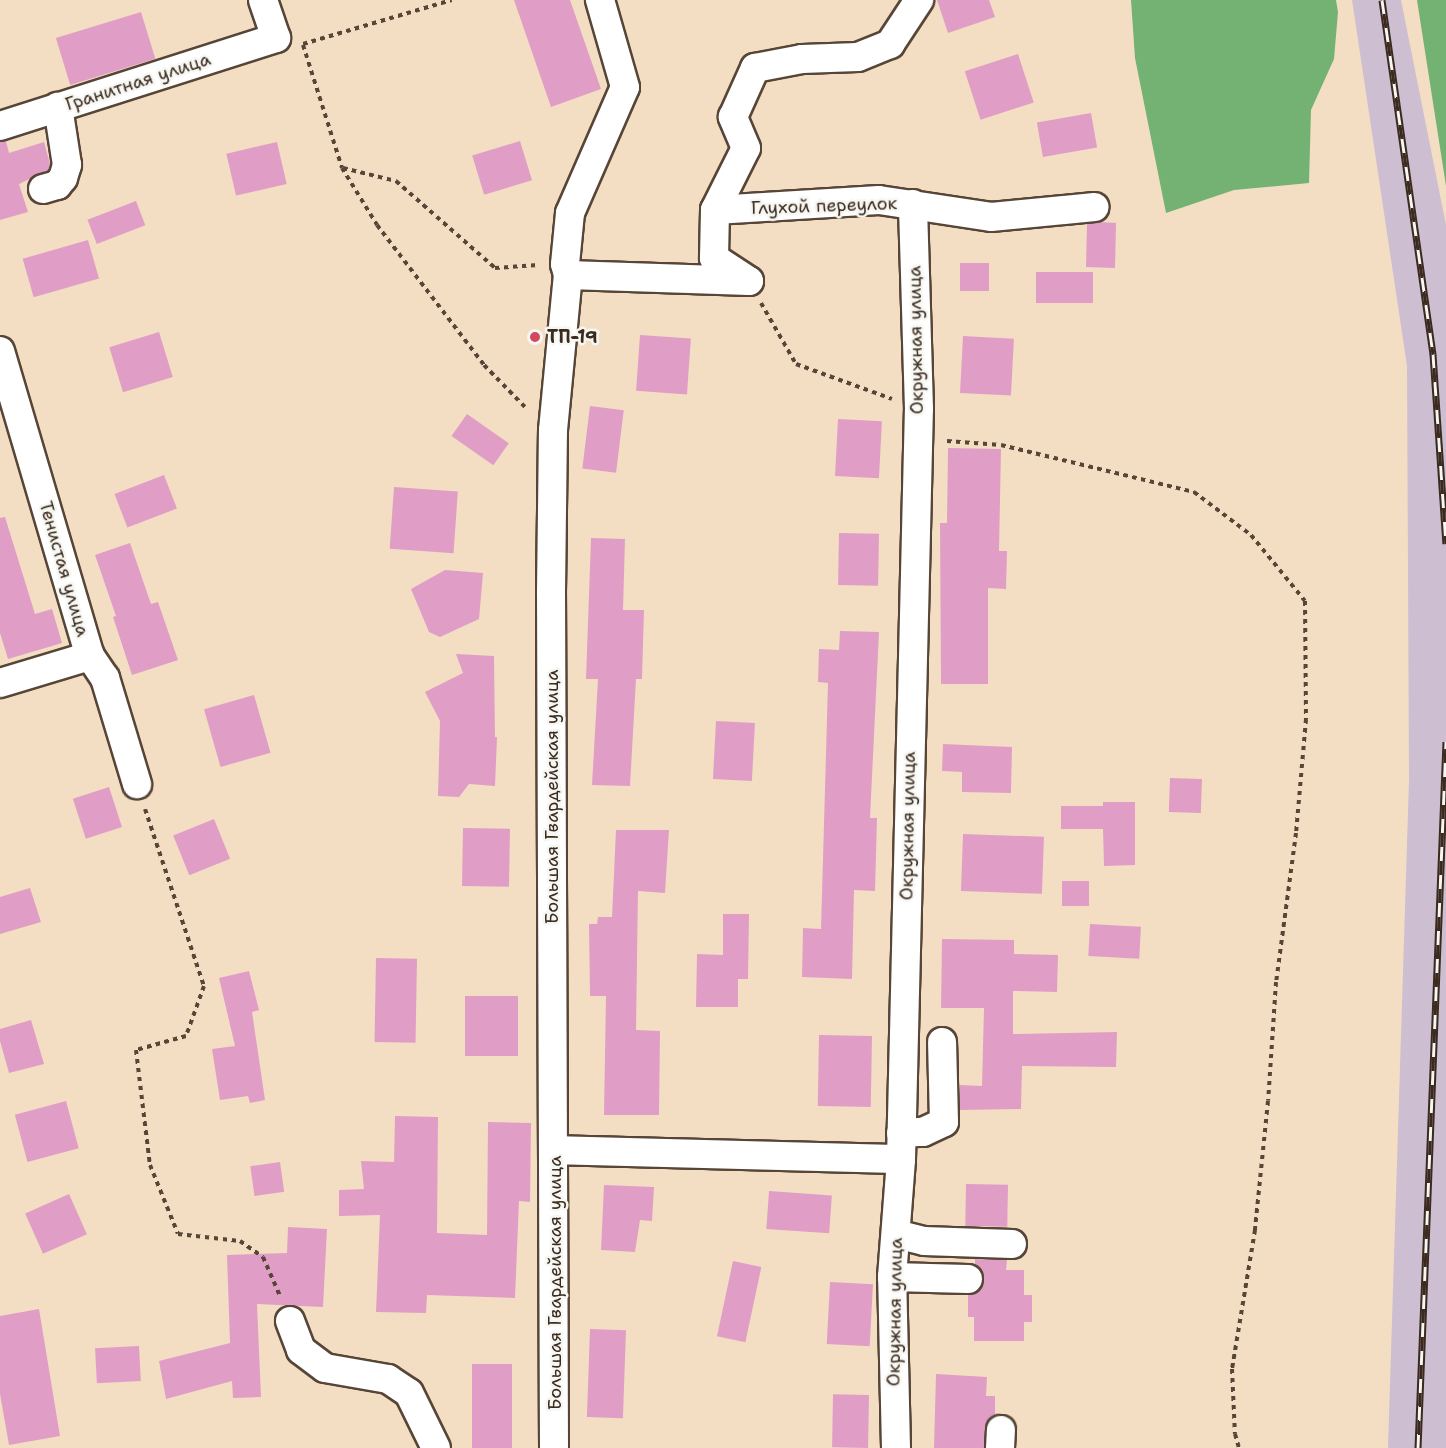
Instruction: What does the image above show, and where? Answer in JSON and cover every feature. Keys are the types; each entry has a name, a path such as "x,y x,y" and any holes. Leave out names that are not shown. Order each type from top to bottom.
{"street":[{"path":"262,0 289,41"},
{"name":"Большая Гвардейская улица","path":"554,1448 555,1150 551,592 553,430 570,213 625,87 600,0"},
{"path":"749,281 714,258 715,210 746,148 733,117 755,68 802,59 858,57 890,44 920,0"},
{"name":"Гранитная улица","path":"0,126 58,107 289,41"},
{"path":"43,189 57,185 63,178 67,165 58,107"},
{"name":"Глухой переулок","path":"715,210 879,200 991,217 1095,207"},
{"name":"Окружная улица","path":"896,1448 892,1277 901,1146 919,409 913,204"},
{"path":"567,269 749,281"},
{"name":"Тенистая улица","path":"0,351 90,656 105,678 137,784"},
{"path":"0,683 90,656"},
{"path":"555,1150 901,1146 944,1122 942,1042"},
{"path":"896,1234 924,1241 1012,1244"},
{"path":"892,1277 968,1279"},
{"path":"290,1321 301,1350 325,1368 388,1379 409,1393 436,1448"}],"path":[{"path":"452,0 289,41 342,168 377,225 484,365 533,415 553,430"},
{"path":"342,168 396,181 495,268 567,269"},
{"path":"749,281 795,364 919,409"},
{"path":"917,440 1001,445 1194,492 1251,535 1305,601 1306,719 1296,833 1276,982 1268,1101 1255,1230 1232,1369 1239,1448"},
{"path":"137,784 204,986 186,1036 136,1050 150,1165 178,1234 240,1241 263,1257 290,1321"}],"shaded area":[{"path":"1352,0 1401,0 1446,225 1446,1448 1388,1448 1409,780 1407,366"}],"green space":[{"path":"1131,0 1336,0 1338,12 1334,59 1311,110 1309,183 1234,190 1166,213 1135,58"},
{"path":"1417,0 1446,0 1446,186"}],"building":[{"path":"514,0 570,0 601,89 551,107"},
{"path":"937,0 989,0 995,17 948,33"},
{"path":"141,12 155,59 70,85 56,38"},
{"path":"1018,54 1034,103 981,120 965,71"},
{"path":"1091,113 1097,147 1043,157 1037,123"},
{"path":"6,141 9,153 44,142 50,164 48,170 19,184 28,212 0,220 0,142"},
{"path":"520,141 532,180 484,195 472,156"},
{"path":"277,142 287,184 236,196 226,154"},
{"path":"136,201 145,225 97,244 87,220"},
{"path":"1116,223 1115,268 1086,267 1087,224"},
{"path":"88,240 99,278 34,297 23,259"},
{"path":"960,263 989,263 989,291 960,291"},
{"path":"1036,272 1093,272 1093,303 1036,303"},
{"path":"159,332 173,377 123,392 109,347"},
{"path":"640,335 691,339 687,394 636,391"},
{"path":"963,336 1014,339 1011,396 960,393"},
{"path":"590,406 624,410 616,473 582,469"},
{"path":"467,414 509,443 493,465 452,436"},
{"path":"838,419 882,421 879,478 835,476"},
{"path":"948,448 1001,449 999,551 1007,551 1006,589 988,588 988,684 941,684 940,523 947,523"},
{"path":"164,475 177,509 127,528 115,494"},
{"path":"394,487 458,491 454,553 390,549"},
{"path":"5,517 35,614 52,609 62,643 8,659 0,633 0,518"},
{"path":"839,533 879,534 878,586 838,585"},
{"path":"591,538 625,539 623,610 644,610 642,679 636,679 630,786 592,785 598,679 586,679"},
{"path":"130,543 151,604 158,602 178,660 132,675 113,617 116,616 95,555"},
{"path":"445,570 483,573 479,619 440,637 429,632 411,589"},
{"path":"840,631 879,632 870,818 877,818 875,891 854,890 852,979 802,977 803,928 821,929 828,683 818,682 819,649 839,650"},
{"path":"456,654 494,656 495,737 497,737 495,786 469,784 459,797 438,796 440,721 425,692 463,673"},
{"path":"254,695 271,753 221,767 204,709"},
{"path":"716,721 755,723 752,781 713,779"},
{"path":"943,744 1012,747 1011,793 962,792 962,772 942,771"},
{"path":"1170,778 1202,779 1201,813 1169,812"},
{"path":"109,787 122,827 86,839 73,799"},
{"path":"1103,802 1135,802 1135,865 1104,866 1103,829 1061,829 1061,806 1103,806"},
{"path":"214,819 230,859 189,875 173,835"},
{"path":"463,828 510,829 509,887 462,886"},
{"path":"616,830 669,830 665,893 638,891 636,1030 660,1031 659,1115 604,1115 606,996 590,996 589,924 597,924 598,917 612,917"},
{"path":"963,834 1044,837 1042,894 961,891"},
{"path":"1062,881 1089,881 1089,906 1062,906"},
{"path":"30,888 41,922 0,934 0,897"},
{"path":"723,914 749,914 748,979 738,979 738,1007 696,1007 697,954 723,955"},
{"path":"1090,924 1141,927 1139,959 1088,956"},
{"path":"942,939 1014,940 1014,954 1058,955 1057,992 1013,991 1013,1034 1117,1032 1116,1067 1022,1066 1021,1109 960,1110 960,1085 982,1086 984,1008 941,1008"},
{"path":"376,958 417,959 416,1043 375,1042"},
{"path":"249,971 259,1010 252,1012 265,1100 250,1103 248,1096 220,1100 212,1049 235,1046 219,978"},
{"path":"465,996 518,996 518,1056 465,1056"},
{"path":"31,1020 44,1064 9,1073 0,1041 0,1029"},
{"path":"819,1035 872,1036 871,1107 818,1106"},
{"path":"66,1101 79,1148 27,1162 15,1115"},
{"path":"395,1116 438,1117 437,1233 487,1235 488,1122 531,1123 530,1202 519,1201 515,1298 427,1295 426,1313 376,1312 380,1215 339,1216 339,1190 364,1189 361,1161 394,1162"},
{"path":"280,1162 284,1192 254,1196 250,1166"},
{"path":"966,1184 1008,1185 1007,1227 965,1226"},
{"path":"604,1185 654,1187 652,1221 640,1220 635,1252 601,1250"},
{"path":"769,1191 832,1195 829,1233 766,1229"},
{"path":"69,1194 87,1234 43,1254 25,1214"},
{"path":"288,1227 327,1229 323,1307 257,1304 261,1397 233,1398 232,1381 166,1399 159,1361 230,1343 227,1255 287,1253"},
{"path":"975,1259 1007,1260 1006,1270 1024,1270 1024,1295 1032,1295 1032,1322 1024,1322 1024,1341 974,1341 974,1317 968,1317 968,1295 982,1288 984,1279 982,1271 975,1264"},
{"path":"733,1261 761,1267 745,1342 717,1336"},
{"path":"830,1282 873,1284 870,1346 827,1344"},
{"path":"39,1309 60,1436 9,1445 0,1394 0,1316"},
{"path":"590,1329 626,1330 623,1418 587,1417"},
{"path":"139,1346 141,1381 97,1383 95,1348"},
{"path":"472,1364 512,1364 512,1448 472,1448"},
{"path":"936,1374 987,1377 986,1396 995,1396 995,1415 987,1422 984,1448 934,1448"},
{"path":"833,1394 869,1395 868,1448 832,1447"}],"railway":[{"path":"1382,0 1433,354 1446,544"},
{"path":"1418,1448 1446,742"}],"place":[{"name":"ТП-19","path":"535,337"}]}
